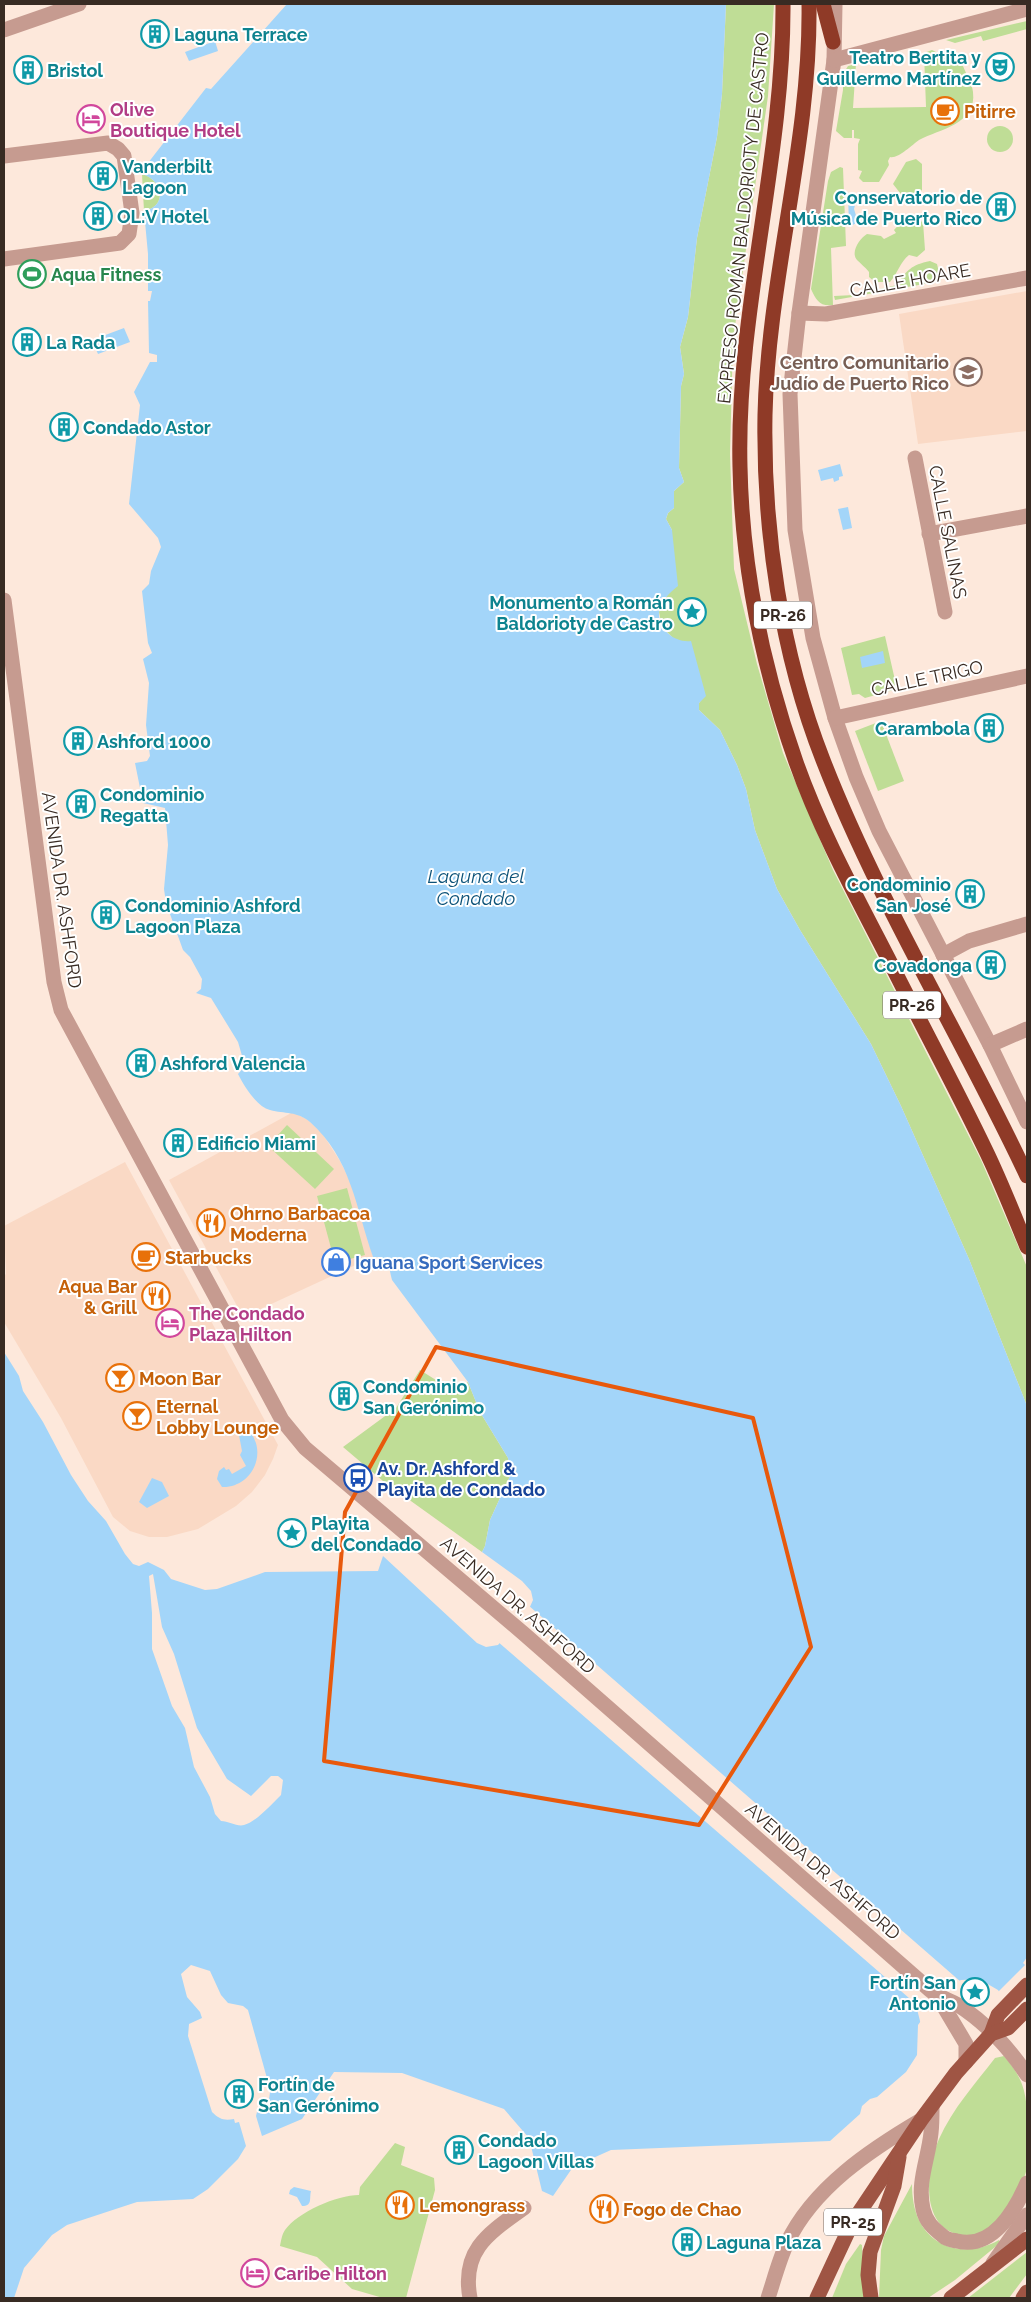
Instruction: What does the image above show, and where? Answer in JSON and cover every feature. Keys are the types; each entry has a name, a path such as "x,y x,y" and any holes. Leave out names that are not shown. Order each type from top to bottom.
{"highway":[{"name":"EXPRESO ROMÁN BALDORIOTY DE CASTRO","path":"783,4 780,92 745,332 740,419 740,469 746,554 763,648 796,763 821,822 849,884 987,1153 1027,1247"},
{"name":"PR-26","path":"809,4 802,121 770,332 765,415 768,509 779,592 788,640 802,695 822,757 847,817 871,871 996,1111 1027,1176"},
{"path":"823,4 833,42"}],"main road":[{"path":"872,2298 868,2275 870,2252 894,2186 900,2151 921,2120 966,2062 991,2034 998,2015 1027,1985"},
{"path":"991,2034 1008,2028 1027,2009"},
{"name":"PR-25","path":"817,2298 852,2223 900,2151"},
{"path":"951,2298 1027,2239"},
{"path":"1023,2298 1027,2292"}],"street":[{"path":"4,30 79,4"},
{"path":"835,4 834,60 799,313 790,394 796,530 814,638 835,718 856,777 879,831 990,1045 1027,1122"},
{"path":"834,60 1027,9"},
{"path":"4,156 108,143 118,149 124,156 132,213 129,234 120,243 4,259"},
{"name":"CALLE HOARE","path":"799,313 826,314 1027,278"},
{"name":"CALLE SALINAS","path":"915,458 945,612"},
{"path":"929,534 1027,516"},
{"name":"AVENIDA DR. ASHFORD","path":"4,600 54,982 61,1010 282,1420 305,1448 523,1633 938,1997 957,2005 991,2034 1018,2062 1027,2075"},
{"name":"CALLE TRIGO","path":"835,718 1027,676"},
{"path":"943,955 969,941 1027,924"},
{"path":"990,1045 1027,1029"},
{"path":"938,1997 966,2044 966,2062"},
{"path":"932,2107 931,2134 921,2179 921,2196 924,2211 930,2225 946,2239 964,2243 975,2242 987,2237 1009,2217 1027,2183"},
{"path":"768,2298 786,2244 810,2206 864,2156 921,2120"},
{"path":"470,2298 468,2286 471,2261 480,2243 524,2208"},
{"path":"993,2265 1027,2215"}],"highlighted area":[{"path":"436,1347 753,1418 811,1647 699,1825 324,1761 345,1512"}],"shaded area":[{"name":"Centro Comunitario Judío de Puerto Rico","path":"1027,291 1027,431 918,444 899,314"},
{"path":"293,1112 308,1120 322,1133 340,1161 355,1191 373,1257 243,1317 169,1180"},
{"path":"125,1162 278,1445 265,1475 252,1492 236,1506 198,1529 167,1537 149,1537 130,1531 113,1517 61,1418 4,1322 4,1276 6,1274 4,1226"}],"green space":[{"path":"726,4 774,4 768,96 733,340 730,454 734,569 757,664 783,753 833,870 981,1160 1027,1267 1027,1406 969,1259 901,1106 871,1044 800,930 777,889 755,830 746,789 737,765 720,730 699,710 699,703 702,699 682,642 673,638 662,627 659,612 667,595 672,530 666,519 668,513 674,508 674,491 684,482 679,468 681,386 684,374 680,347 688,317 697,238 717,137 722,94"},
{"path":"1027,21 1027,29 983,41 981,36 955,43 946,40"},
{"path":"932,50 963,66 973,92 973,103 969,111 955,124 919,140 897,156 890,157 889,165 879,182 863,182 859,178 862,171 858,170 858,144 860,139 854,138 854,130 852,130 852,138 844,138 836,131 843,90 843,74 848,66 856,64 853,108 926,107 924,53"},
{"path":"1000,126 1009,130 1013,139 1009,148 1000,152 991,148 987,139 991,130"},
{"path":"916,159 922,164 922,190 915,195 904,198 893,184 906,162"},
{"path":"840,167 843,168 846,246 831,248 833,305 825,305 819,302 811,289 828,181 831,172"},
{"path":"142,174 155,182 160,193 157,204 144,211"},
{"path":"906,217 923,222 925,250 917,257 909,255 890,282 875,282 869,277 869,272 855,257 855,249 867,234 881,236 884,239 896,233 894,230"},
{"path":"930,261 937,264 941,281 835,300 834,296 854,295 897,285 910,269 918,264"},
{"path":"885,636 897,689 865,698 859,694 852,695 841,648"},
{"path":"881,721 904,781 878,791 855,731"},
{"path":"287,1125 334,1169 315,1189 268,1146"},
{"path":"347,1188 365,1255 335,1263 317,1196"},
{"path":"420,1370 455,1392 468,1382 480,1412 508,1458 510,1476 490,1520 482,1552 383,1481 343,1447 396,1408"},
{"path":"1004,2056 1018,2076 1025,2094 1027,2168 1014,2198 998,2219 981,2233 971,2236 961,2235 947,2230 938,2221 932,2209 929,2195 929,2180 934,2151 945,2128 972,2087 995,2058"},
{"path":"395,2143 405,2147 401,2165 434,2178 435,2190 406,2298 383,2298 352,2289 317,2257 280,2246 285,2230 291,2223 308,2211 329,2201 359,2195 360,2187"},
{"path":"912,2184 912,2194 918,2218 935,2240 955,2248 966,2249 988,2245 999,2240 1000,2243 955,2280 928,2298 879,2298 881,2250 884,2236"},
{"path":"860,2244 862,2245 864,2298 832,2298 846,2264"},
{"path":"1027,2252 1027,2274 1009,2298 968,2298"}],"water":[{"name":"Laguna del Condado","path":"287,4 726,4 722,94 717,137 697,238 688,317 680,347 684,374 681,386 679,468 684,482 674,491 674,508 668,513 666,519 672,530 678,586 663,601 659,618 664,630 669,634 679,640 691,641 706,696 699,703 699,710 720,730 737,765 746,789 755,830 777,889 800,930 871,1044 901,1106 969,1259 1027,1406 1027,2033 998,1990 979,1979 961,1980 952,1984 938,1997 918,2025 917,2055 906,2072 877,2097 870,2099 862,2106 860,2114 830,2141 611,2150 573,2167 553,2196 542,2191 529,2138 504,2109 402,2073 334,2072 302,2119 262,2136 256,2116 257,2112 267,2103 270,2089 248,2010 243,2006 228,2003 221,1995 210,1971 191,1965 181,1974 187,1997 200,2012 202,2018 189,2024 188,2036 212,2112 222,2119 234,2119 235,2123 239,2122 246,2146 238,2159 208,2189 193,2199 137,2202 67,2225 52,2235 24,2268 14,2298 4,2298 4,1352 19,1376 23,1391 43,1422 71,1475 88,1501 106,1521 133,1564 139,1566 148,1562 164,1570 171,1579 205,1590 217,1589 265,1572 378,1571 383,1556 477,1643 486,1647 498,1645 529,1609 533,1600 531,1591 522,1581 482,1552 490,1520 510,1476 508,1458 480,1412 468,1382 392,1280 389,1266 385,1260 373,1257 351,1185 335,1151 324,1136 305,1118 296,1114 270,1110 260,1105 251,1095 238,1074 245,1066 238,1042 211,998 196,993 201,989 202,979 190,957 183,950 166,903 164,889 168,845 165,808 143,803 135,763 147,761 150,756 146,725 149,683 143,659 152,653 148,643 142,591 149,584 151,571 161,547 158,538 129,504 140,405 134,392 150,362 157,362 157,355 149,353 148,301 150,301 152,291 148,291 148,254 144,211 157,204 160,193 155,182 141,172 206,88 211,89","holes":["153,1574 162,1627 174,1654 197,1728 227,1779 251,1796 271,1776 278,1776 283,1780 281,1795 264,1812 244,1825 221,1821 215,1814 210,1797 194,1767 185,1728 172,1706 152,1649 149,1576"]},
{"path":"215,41 218,51 189,61 185,52"},
{"path":"848,193 857,198 854,209 858,222 849,227"},
{"path":"124,328 130,342 98,354 92,340"},
{"path":"840,464 843,476 839,477 839,480 834,482 833,478 821,481 818,470"},
{"path":"848,507 852,528 843,530 838,509"},
{"path":"883,651 885,663 862,668 860,657"},
{"path":"245,1422 257,1448 256,1463 253,1470 243,1481 222,1487 217,1479 219,1471 224,1467 226,1470 229,1469 232,1474 246,1466 240,1455 242,1451 238,1430"},
{"path":"152,1478 162,1482 169,1496 147,1508 139,1502"},
{"path":"294,2187 311,2191 308,2205 302,2206 297,2197 289,2194 290,2190"}],"pier":[{"path":"528,1605 961,1982 940,1999 921,2025 917,2009 909,1998 497,1641"},
{"path":"1027,1957 1027,2032 1025,2034 997,1993 1025,1965 1023,1963"}],"place":[{"name":"Laguna Terrace","path":"155,34"},
{"name":"Teatro Bertita y Guillermo Martínez","path":"1000,67"},
{"name":"Bristol","path":"28,70"},
{"name":"Pitirre","path":"945,111"},
{"name":"Olive Boutique Hotel","path":"91,119"},
{"name":"Vanderbilt Lagoon","path":"103,176"},
{"name":"Conservatorio de Música de Puerto Rico","path":"1001,207"},
{"name":"OL:V Hotel","path":"98,216"},
{"name":"Aqua Fitness","path":"32,274"},
{"name":"La Rada","path":"27,342"},
{"name":"Centro Comunitario Judío de Puerto Rico","path":"968,372"},
{"name":"Condado Astor","path":"64,427"},
{"name":"Monumento a Román Baldorioty de Castro","path":"692,612"},
{"name":"Carambola","path":"989,728"},
{"name":"Ashford 1000","path":"78,741"},
{"name":"Condominio Regatta","path":"81,804"},
{"name":"Condominio San José","path":"970,894"},
{"name":"Condominio Ashford Lagoon Plaza","path":"106,915"},
{"name":"Covadonga","path":"991,965"},
{"name":"Ashford Valencia","path":"141,1063"},
{"name":"Edificio Miami","path":"178,1143"},
{"name":"Ohrno Barbacoa Moderna","path":"211,1223"},
{"name":"Starbucks","path":"146,1257"},
{"name":"Iguana Sport Services","path":"336,1262"},
{"name":"Aqua Bar & Grill","path":"156,1296"},
{"name":"The Condado Plaza Hilton","path":"170,1323"},
{"name":"Moon Bar","path":"120,1378"},
{"name":"Condominio San Gerónimo","path":"344,1396"},
{"name":"Eternal Lobby Lounge","path":"137,1416"},
{"name":"Av. Dr. Ashford & Playita de Condado","path":"358,1478"},
{"name":"Playita del Condado","path":"292,1533"},
{"name":"Fortín San Antonio","path":"975,1992"},
{"name":"Fortín de San Gerónimo","path":"239,2094"},
{"name":"Condado Lagoon Villas","path":"459,2150"},
{"name":"Lemongrass","path":"400,2205"},
{"name":"Fogo de Chao","path":"604,2209"},
{"name":"Laguna Plaza","path":"687,2242"},
{"name":"Caribe Hilton","path":"255,2273"}]}
